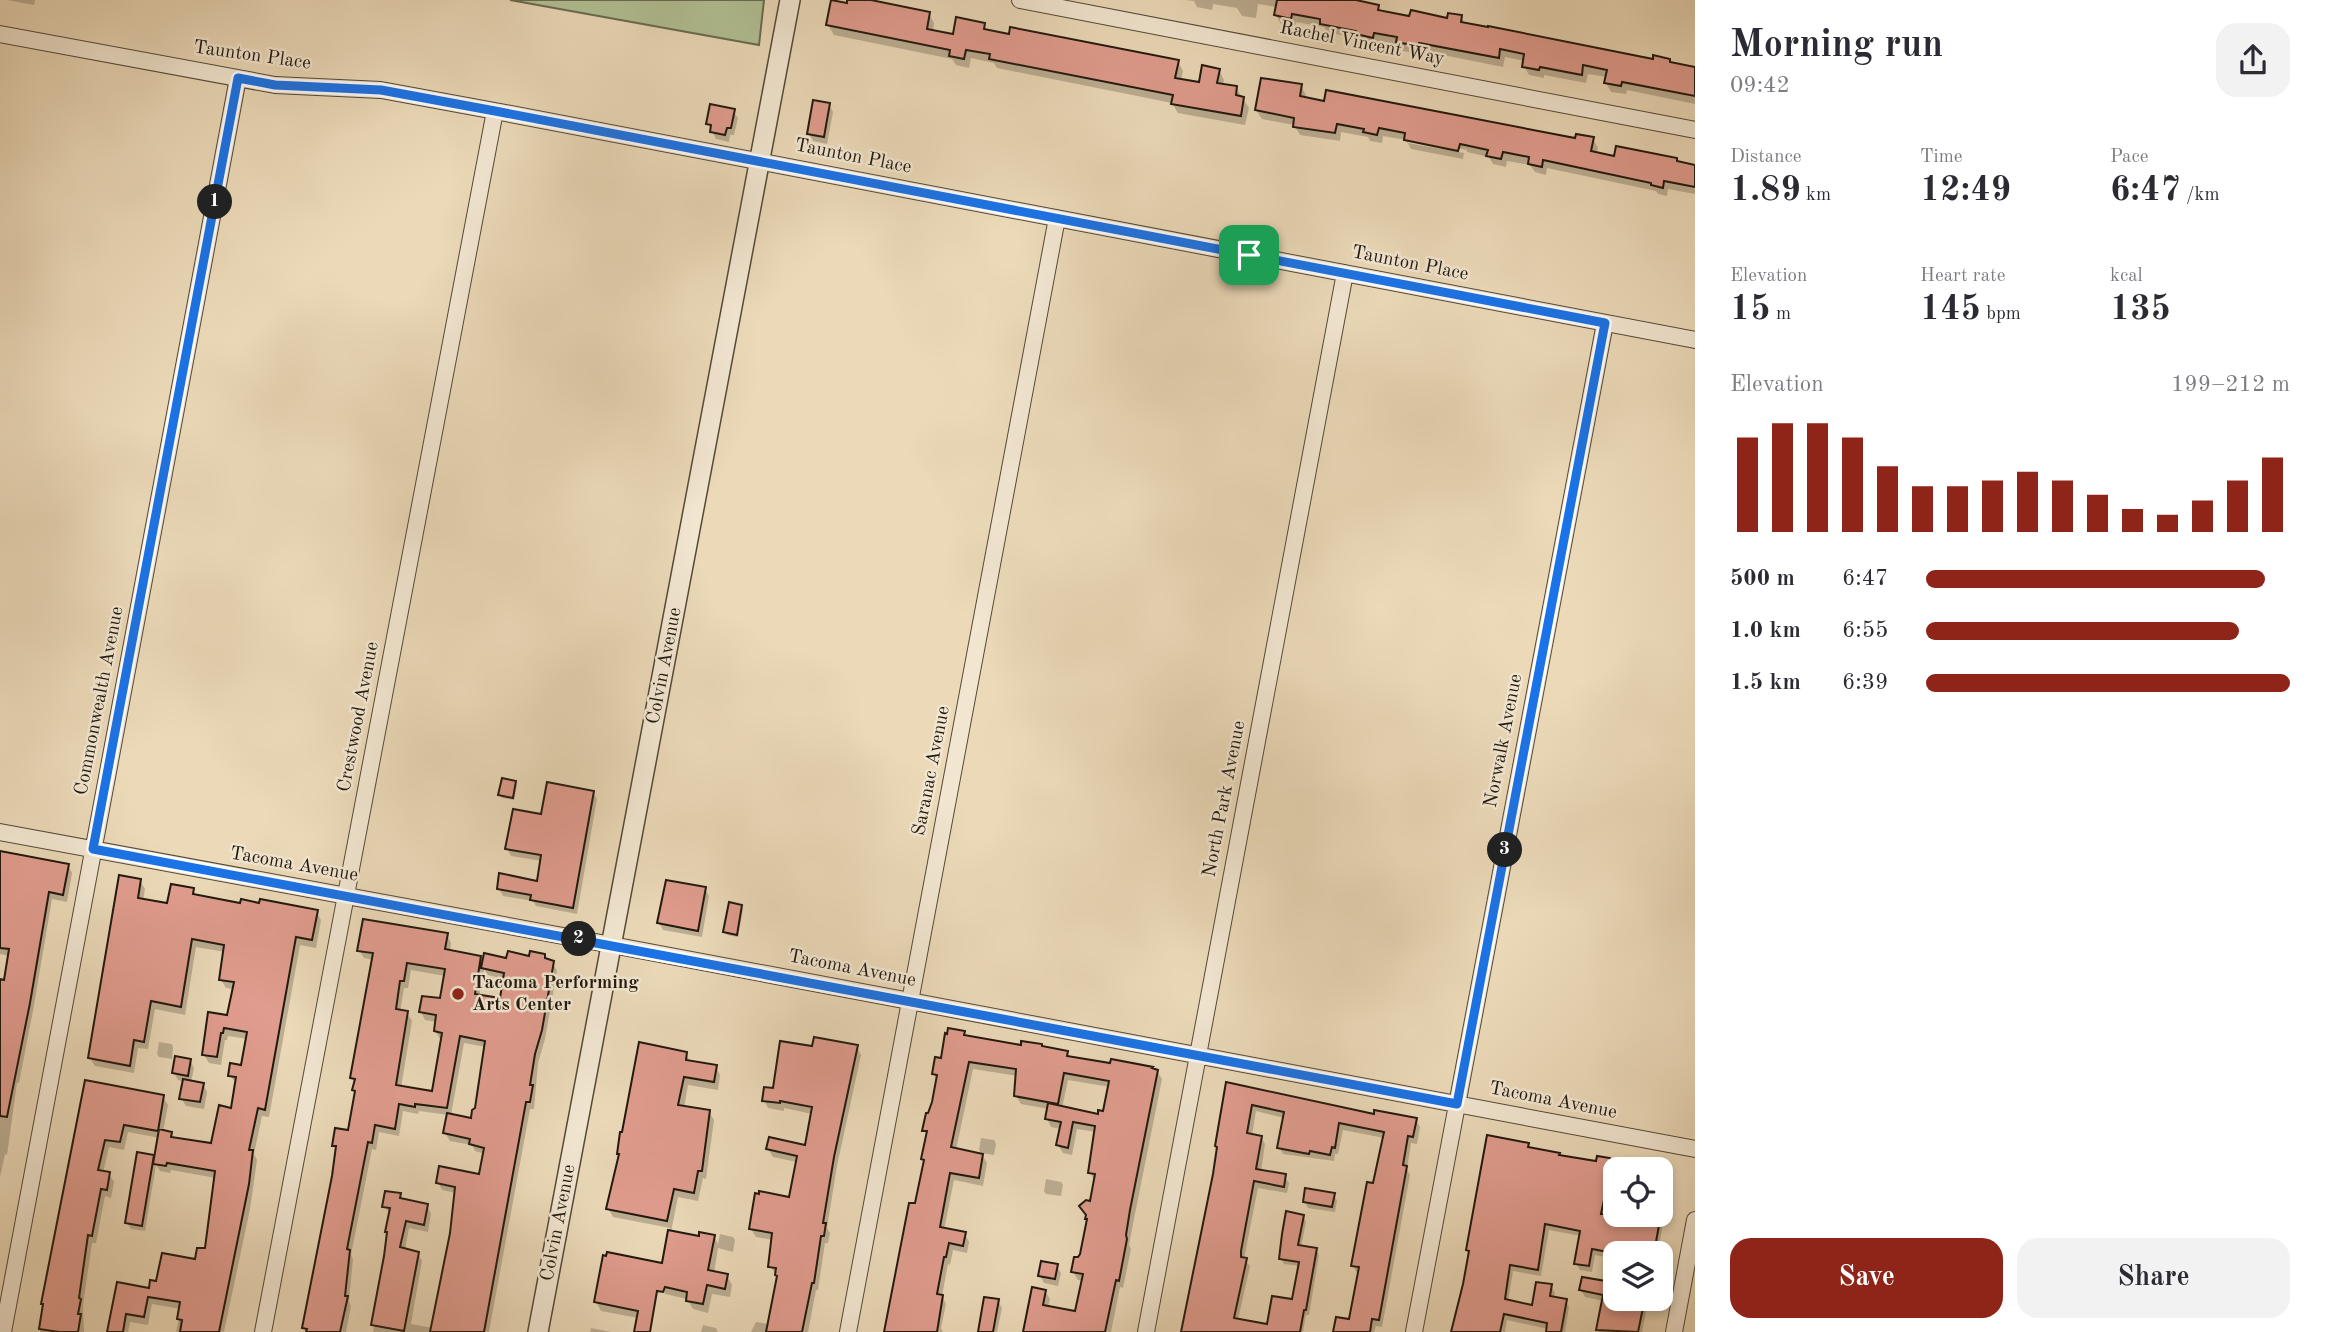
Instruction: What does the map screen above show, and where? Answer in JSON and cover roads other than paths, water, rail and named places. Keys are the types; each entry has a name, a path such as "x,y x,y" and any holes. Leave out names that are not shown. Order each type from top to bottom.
{"street":[{"name":"Colvin Avenue","path":"538,1332 790,0"},
{"name":"Rachel Vincent Way","path":"1020,0 1695,130"},
{"name":"Taunton Place","path":"0,34 275,85 381,90 1695,340"},
{"name":"Commonwealth Avenue","path":"3,1332 238,78"},
{"name":"Crestwood Avenue","path":"263,1332 495,111"},
{"name":"Saranac Avenue","path":"848,1332 1057,218"},
{"name":"North Park Avenue","path":"1146,1332 1345,273"},
{"name":"Norwalk Avenue","path":"1414,1332 1605,323"},
{"name":"Tacoma Avenue","path":"0,832 1695,1149"},
{"path":"1674,1332 1695,1220"}],"place":[{"name":"Tacoma Performing Arts Center","path":"458,994"}]}
